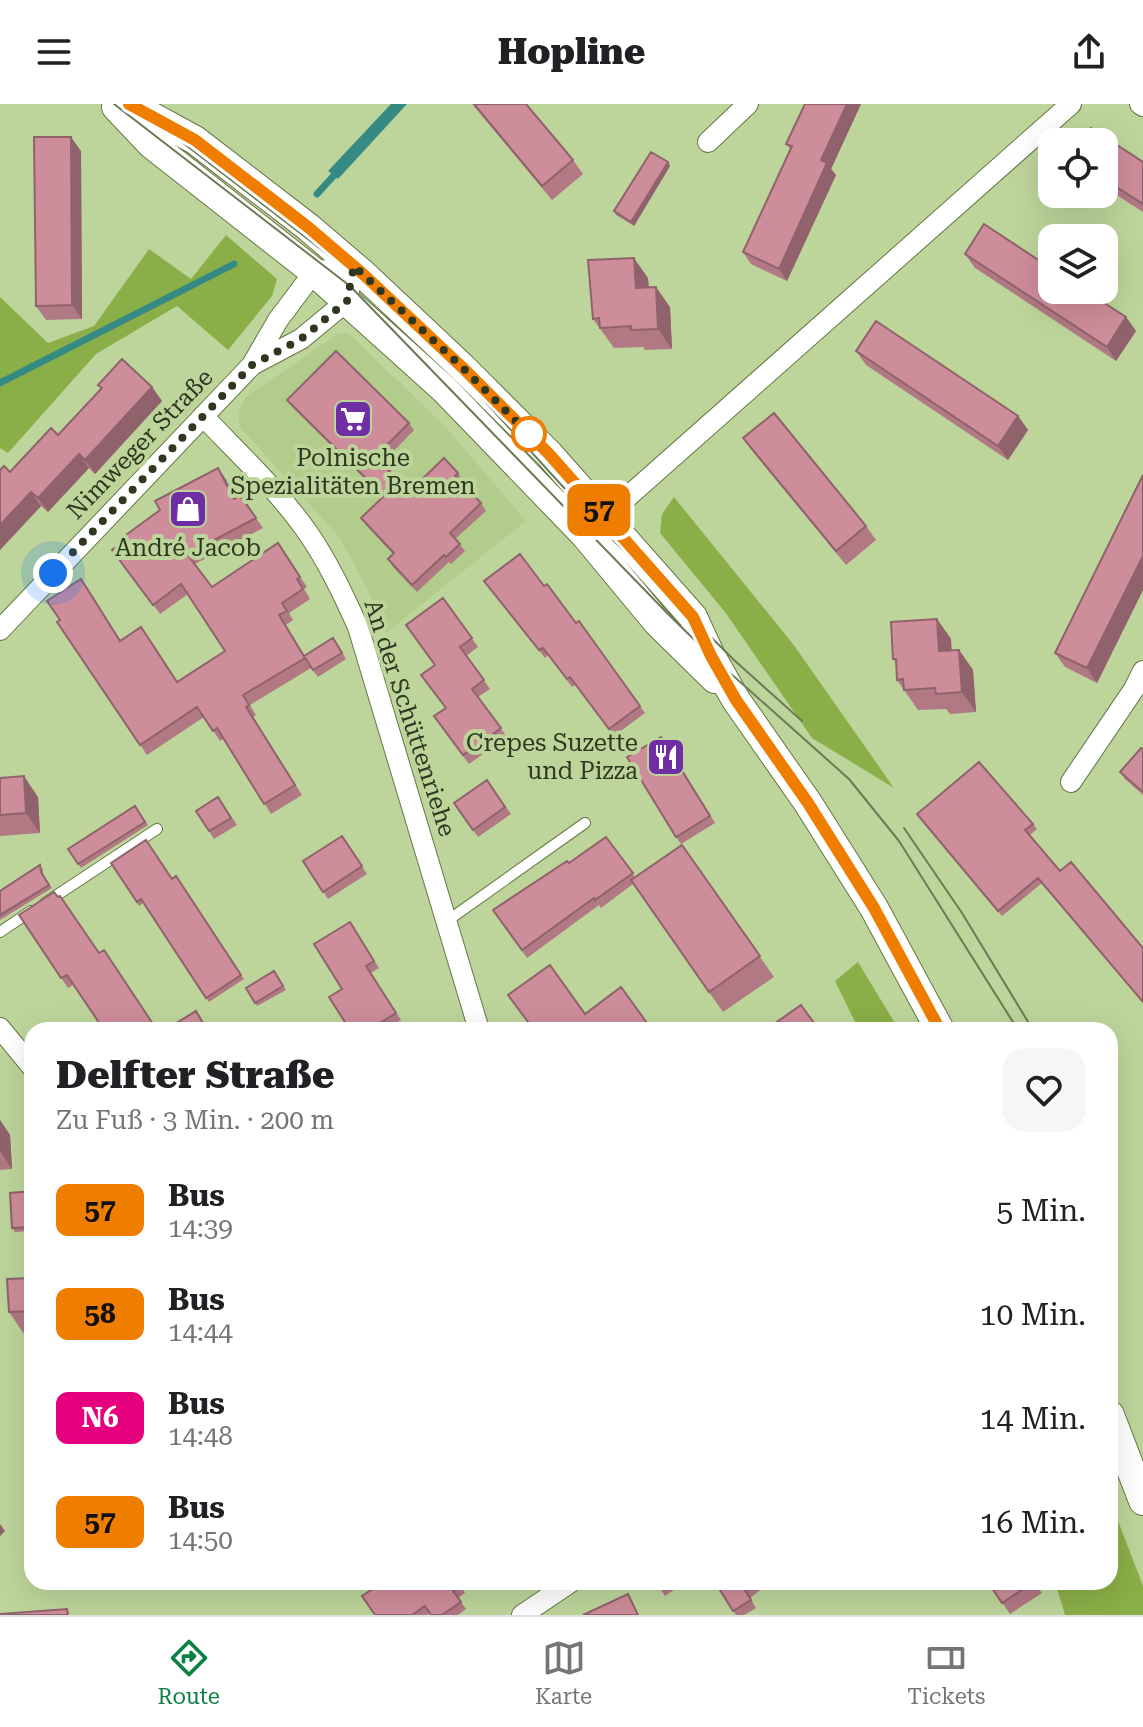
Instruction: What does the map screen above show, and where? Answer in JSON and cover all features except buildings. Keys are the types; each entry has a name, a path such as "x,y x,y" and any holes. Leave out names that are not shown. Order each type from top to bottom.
{"main road":[{"path":"113,104 151,144 347,301 693,617 736,700 808,803 874,908 936,1022"},
{"path":"129,104 195,140 354,266 549,454 595,526"},
{"path":"1118,1436 1143,1501"}],"street":[{"path":"708,142 748,104"},
{"path":"595,526 1071,104"},
{"path":"314,272 354,266 347,301"},
{"name":"Nimweger Straße","path":"3,618 252,365 278,320 314,272"},
{"name":"Nimweger Straße","path":"252,365 301,339 347,301"},
{"name":"An der Schüttenriehe","path":"203,416 284,502 335,576 358,627 477,1022"},
{"path":"1071,782 1143,671"},
{"path":"0,1028 24,1057"},
{"path":"522,1615 559,1590"}],"lane":[{"path":"446,922 585,823"},
{"path":"0,932 157,829"}],"shaded area":[{"path":"226,235 277,279 272,296 228,350 177,306 96,354 8,453 0,448 0,297 48,343 94,326 149,249 191,279"},
{"path":"339,333 349,334 444,425 526,521 386,633 368,590 340,538 240,427 238,412 246,397"},
{"path":"674,497 793,644 894,788 812,738 725,612 660,533 662,514"},
{"path":"858,962 894,1022 855,1022 835,981"},
{"path":"1118,1521 1143,1586 1143,1615 1065,1615 1057,1590 1118,1590"}],"water":[{"path":"391,104 407,104 338,179 328,171"}],"waterway":[{"path":"317,194 338,171"},
{"path":"0,383 234,264"}],"tram line":[{"path":"114,104 350,286 668,614 849,779 899,841 1013,1022"},
{"path":"139,109 352,273 471,386 597,524 734,660 802,721"},
{"path":"904,828 962,913 1028,1022"}],"bus line":[{"name":"57","path":"129,104 195,140 308,227 363,274 549,454 693,617 736,700 808,803 874,908 936,1022"}],"place":[{"name":"Polnische Spezialitäten Bremen","path":"353,419"},
{"name":"André Jacob","path":"188,509"},
{"name":"Crepes Suzette und Pizza","path":"666,757"}],"route":[{"path":"53,573 252,365 301,339 347,301 354,266 529,434"}]}
